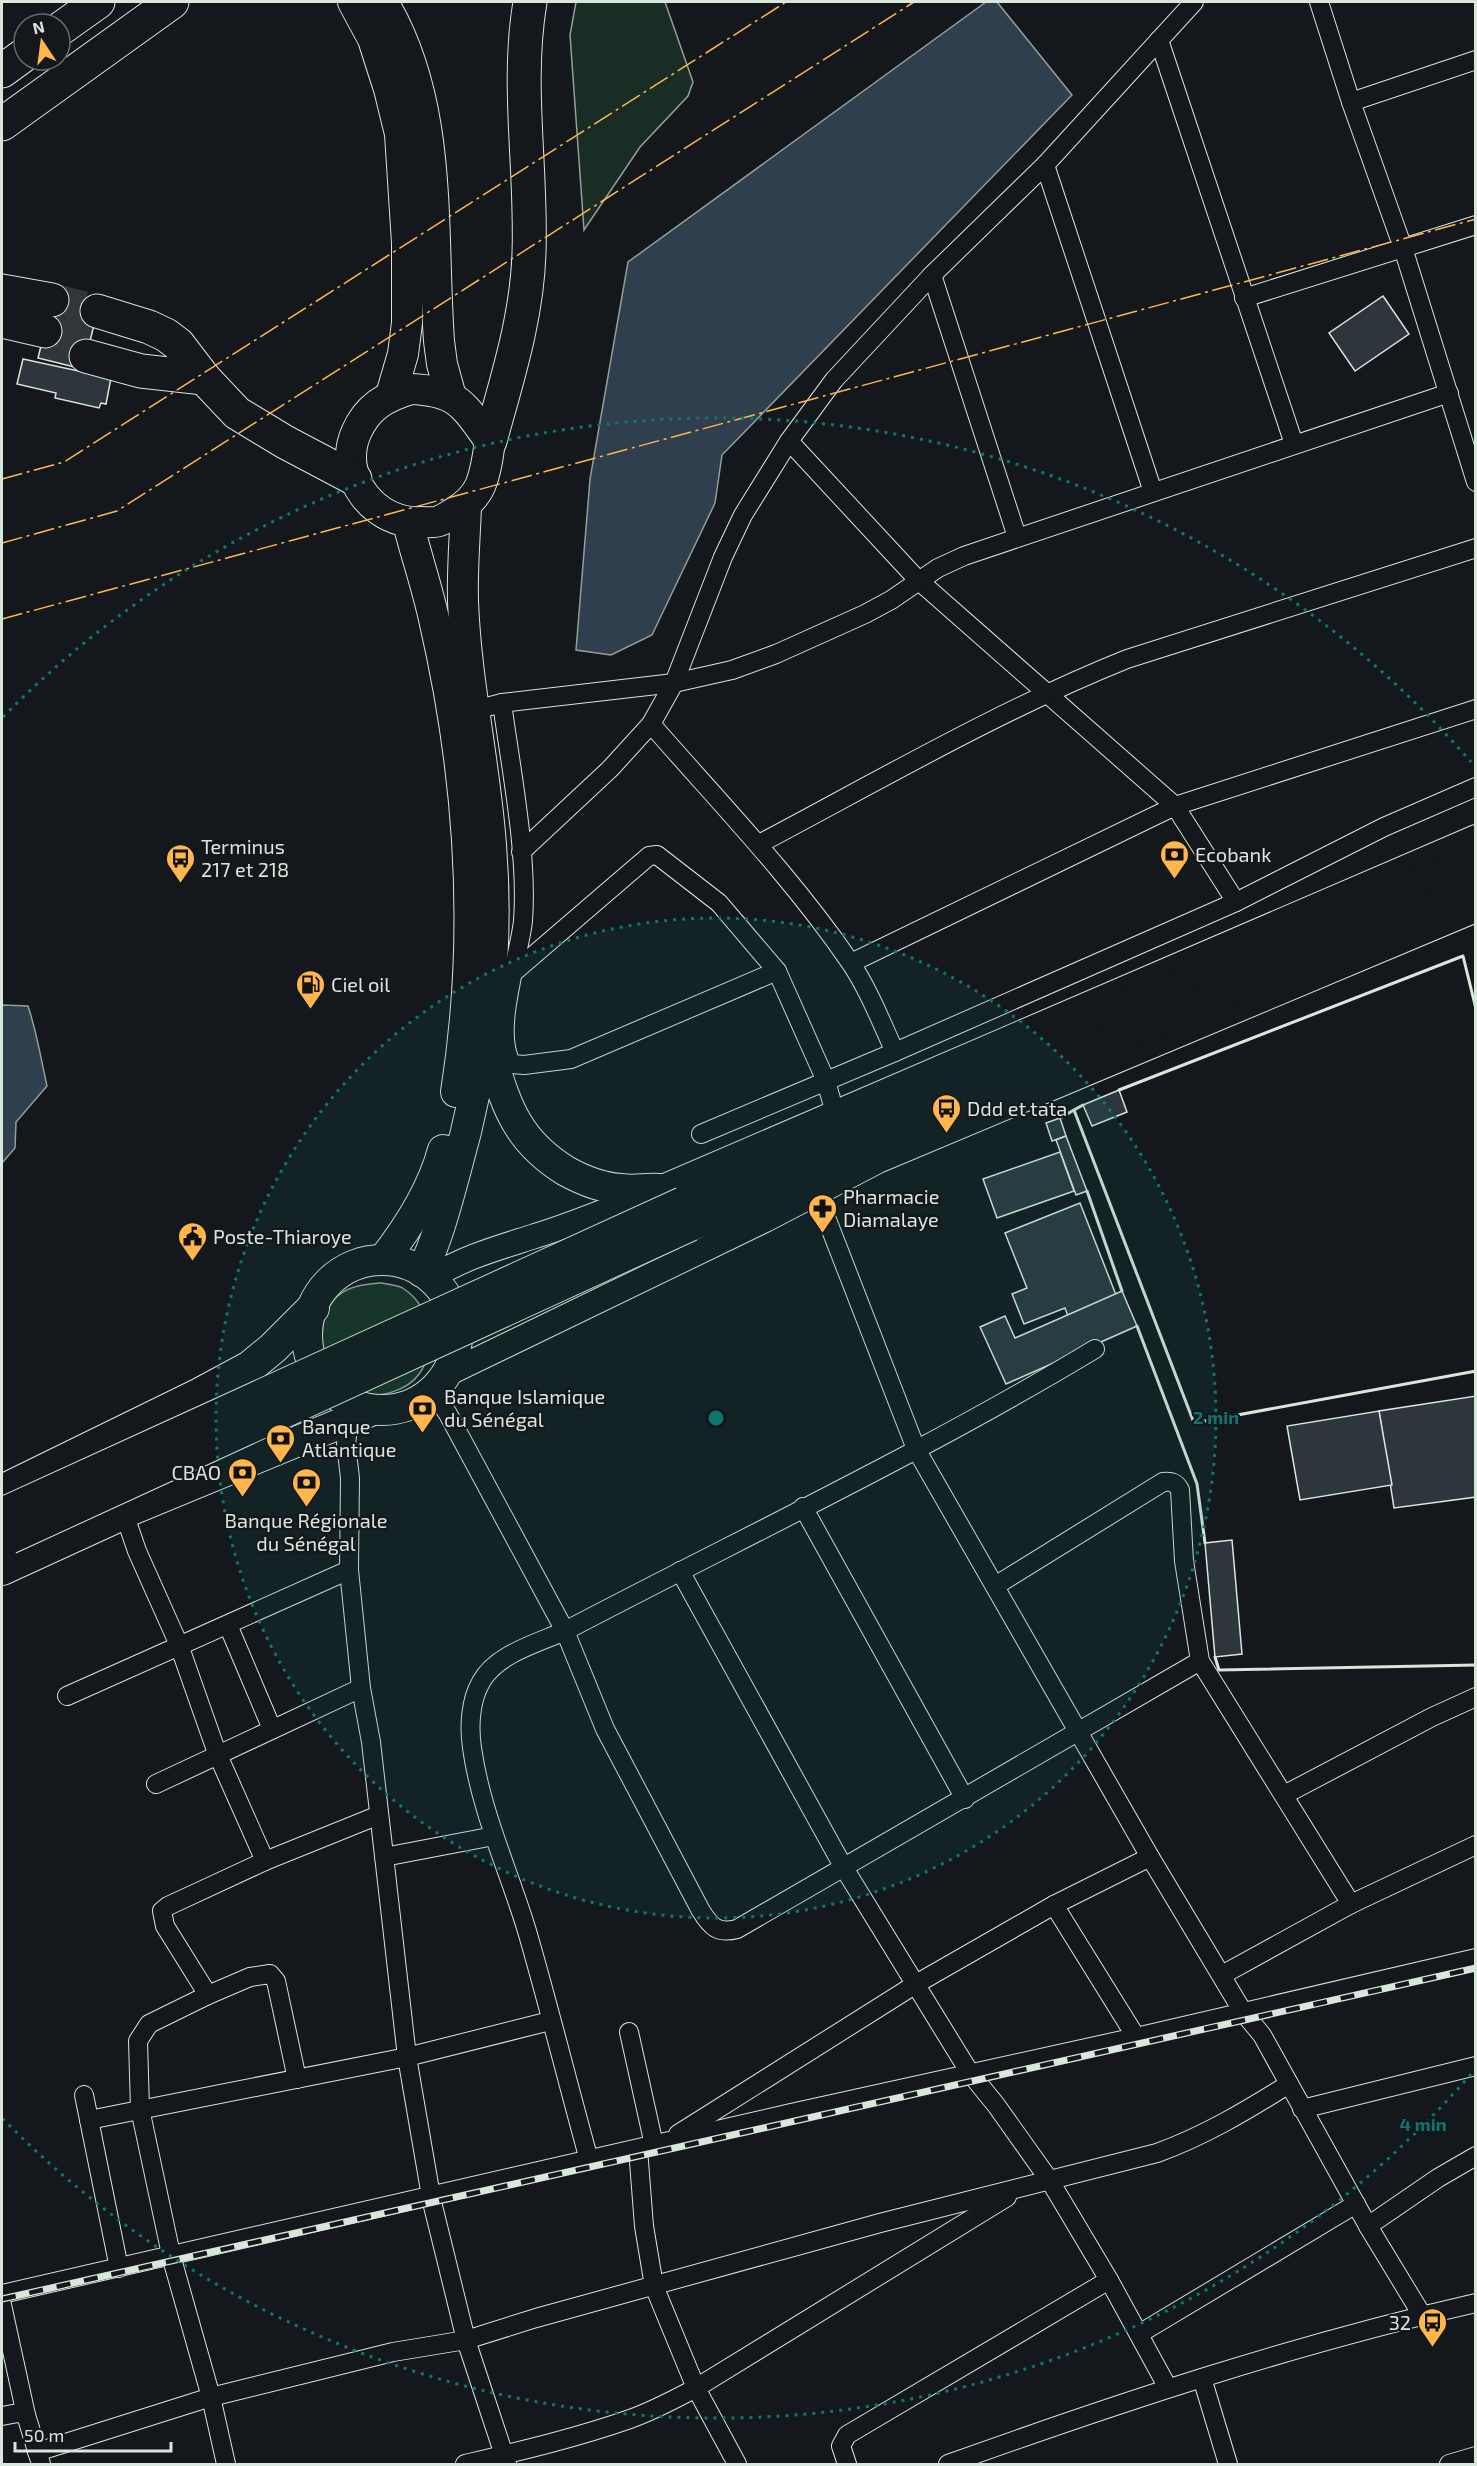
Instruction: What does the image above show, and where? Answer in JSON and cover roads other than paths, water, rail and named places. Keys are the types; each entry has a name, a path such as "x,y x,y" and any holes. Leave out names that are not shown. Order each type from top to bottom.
{"highway":[{"path":"72,20 98,2"},
{"path":"2,124 172,2"},
{"path":"490,441 527,292 529,202 524,62 530,2"},
{"path":"2,291 47,323"},
{"path":"2,305 47,323"},
{"path":"2,321 47,323"},
{"path":"2,336 47,323"},
{"path":"204,378 141,371 91,334 149,327 166,335 178,344 204,378 237,413 294,447 355,479"},
{"path":"803,1164 1126,1006 1476,860"},
{"path":"4,1531 677,1206 803,1164 1047,1067 1476,888"},
{"path":"2,1491 250,1367 273,1348 313,1308"},
{"path":"2,1569 124,1514"}],"main road":[{"path":"353,2 373,39 389,89 400,135 407,243 407,323 403,354 391,395"},
{"path":"383,2 394,21 410,59 423,106 433,185 439,341 442,364 451,397"},
{"path":"411,390 431,390 451,397 474,416 490,441 479,488 466,506 439,521 408,523 385,515 367,500 355,479 351,460 353,440 361,421 374,406 391,395 411,390"},
{"path":"427,1275 466,1134 486,1039 493,974 494,894 482,758 488,707 463,600 466,506"},
{"path":"383,1260 399,1239 432,1184 442,1154 453,1109 466,1024 471,938 467,824 459,753 434,619 408,523"},
{"path":"486,1039 512,1114 533,1147 585,1182 677,1206"},
{"path":"124,1514 358,1411 395,1409 415,1402 440,1382 455,1355 458,1334 454,1313 445,1294 427,1275 404,1263 383,1260 348,1269 329,1283 313,1308 308,1324 310,1356 316,1371 326,1385 358,1411"}],"street":[{"path":"521,852 610,769 651,724 674,683 723,557 743,515 789,441 834,380 932,275 1045,165 1192,2"},
{"path":"1319,2 1351,102 1403,248 1476,482"},
{"path":"1159,40 1294,444"},
{"path":"1351,102 1476,60"},
{"path":"1045,165 1153,492"},
{"path":"1244,298 1476,225"},
{"path":"932,275 1017,537"},
{"path":"777,971 571,1059 524,1065 512,1064 507,1055 506,1020 523,920 521,852 488,707 674,683 732,670 776,654 865,614 891,600 918,580 964,556 1449,393"},
{"path":"789,441 918,580 1174,806 1236,902"},
{"path":"759,844 1045,694 1127,659 1476,548"},
{"path":"851,963 1174,806 1476,709"},
{"path":"651,724 759,844 851,963 880,1017 895,1052"},
{"path":"701,1134 895,1052 1236,902 1374,832 1476,787"},
{"path":"1200,1661 737,1929 726,1932 716,1930 708,1923 605,1729 565,1631 448,1414 440,1382 590,1306 803,1164 836,1113 1476,837"},
{"path":"514,972 650,856 657,855 719,903 777,971 826,1081 836,1113"},
{"path":"803,1164 878,1161 1476,910"},
{"path":"803,1164 916,1449 1150,1857 1243,2012 1262,2035 1368,2226 1422,2315"},
{"path":"427,1275 472,1256 567,1225 677,1206"},
{"path":"589,2160 527,1931 494,1836 472,1748 473,1704 481,1682 491,1668 507,1658 565,1631 916,1449 1048,1377 1095,1348"},
{"path":"358,1411 346,1444 350,1478 349,1570 361,1688 371,1742 407,2057 431,2195 466,2340 506,2460"},
{"path":"995,1587 1162,1482 1171,1481 1177,1484 1180,1490 1184,1561 1200,1661 1352,1904"},
{"path":"803,1507 964,1799"},
{"path":"124,1514 137,1551 179,1645 217,1753 265,1861"},
{"path":"67,1696 349,1570"},
{"path":"680,1571 844,1868 970,2073 996,2105 1050,2181 1109,2280 1168,2388"},
{"path":"228,1624 272,1729"},
{"path":"156,1784 217,1753 361,1688"},
{"path":"1284,1796 1432,1716 1476,1697"},
{"path":"208,1995 165,1926 162,1911 168,1906 265,1861 379,1815"},
{"path":"384,1857 494,1836"},
{"path":"1222,1975 1352,1904 1476,1845"},
{"path":"653,2145 916,1984 1054,1905 1150,1857"},
{"path":"1054,1905 1136,2037"},
{"path":"2,2294 1476,1958"},
{"path":"226,2464 211,2397 172,2255 140,2109 138,2041 149,2024 250,1977 270,1974 276,1980 297,2079"},
{"path":"89,2121 407,2057 550,2021"},
{"path":"628,2032 653,2145 644,2226 654,2286 696,2388 737,2464"},
{"path":"1302,2109 1476,2066"},
{"path":"2,2305 26,2415 39,2458 211,2397 383,2354 466,2340 536,2318 891,2221 1157,2153 1233,2120 1288,2085"},
{"path":"84,2096 119,2268"},
{"path":"1368,2226 1438,2178 1476,2156"},
{"path":"465,2464 506,2460 630,2419 696,2388 1021,2188"},
{"path":"1139,2334 1356,2204"},
{"path":"847,2464 841,2446 847,2435 1109,2280"},
{"path":"948,2464 1168,2388 1422,2315 1476,2303"},
{"path":"1202,2378 1228,2464"},
{"path":"2,2416 18,2413 26,2415"},
{"path":"1449,2464 1476,2456"}],"water":[{"path":"986,2 997,2 1072,95 722,455 715,503 652,635 611,655 576,650 590,479 628,262"},
{"path":"2,1005 28,1006 47,1086 16,1122 15,1148 2,1163"}],"tunnel":[{"path":"52,300 97,311"},
{"path":"45,331 90,341"}],"railway":[{"path":"2,2299 1476,1968"}],"place":[{"name":"Ecobank","path":"1174,880"},
{"name":"Terminus 217 et 218","path":"180,884"},
{"name":"Ciel oil","path":"310,1010"},
{"name":"Ddd et tata","path":"946,1134"},
{"name":"Pharmacie Diamalaye","path":"822,1234"},
{"name":"Poste-Thiaroye","path":"192,1262"},
{"name":"Banque Islamique du Sénégal","path":"423,1434"},
{"name":"Banque Atlantique","path":"281,1464"},
{"name":"CBAO","path":"242,1498"},
{"name":"Banque Régionale du Sénégal","path":"306,1508"},
{"name":"32","path":"1432,2348"}]}
